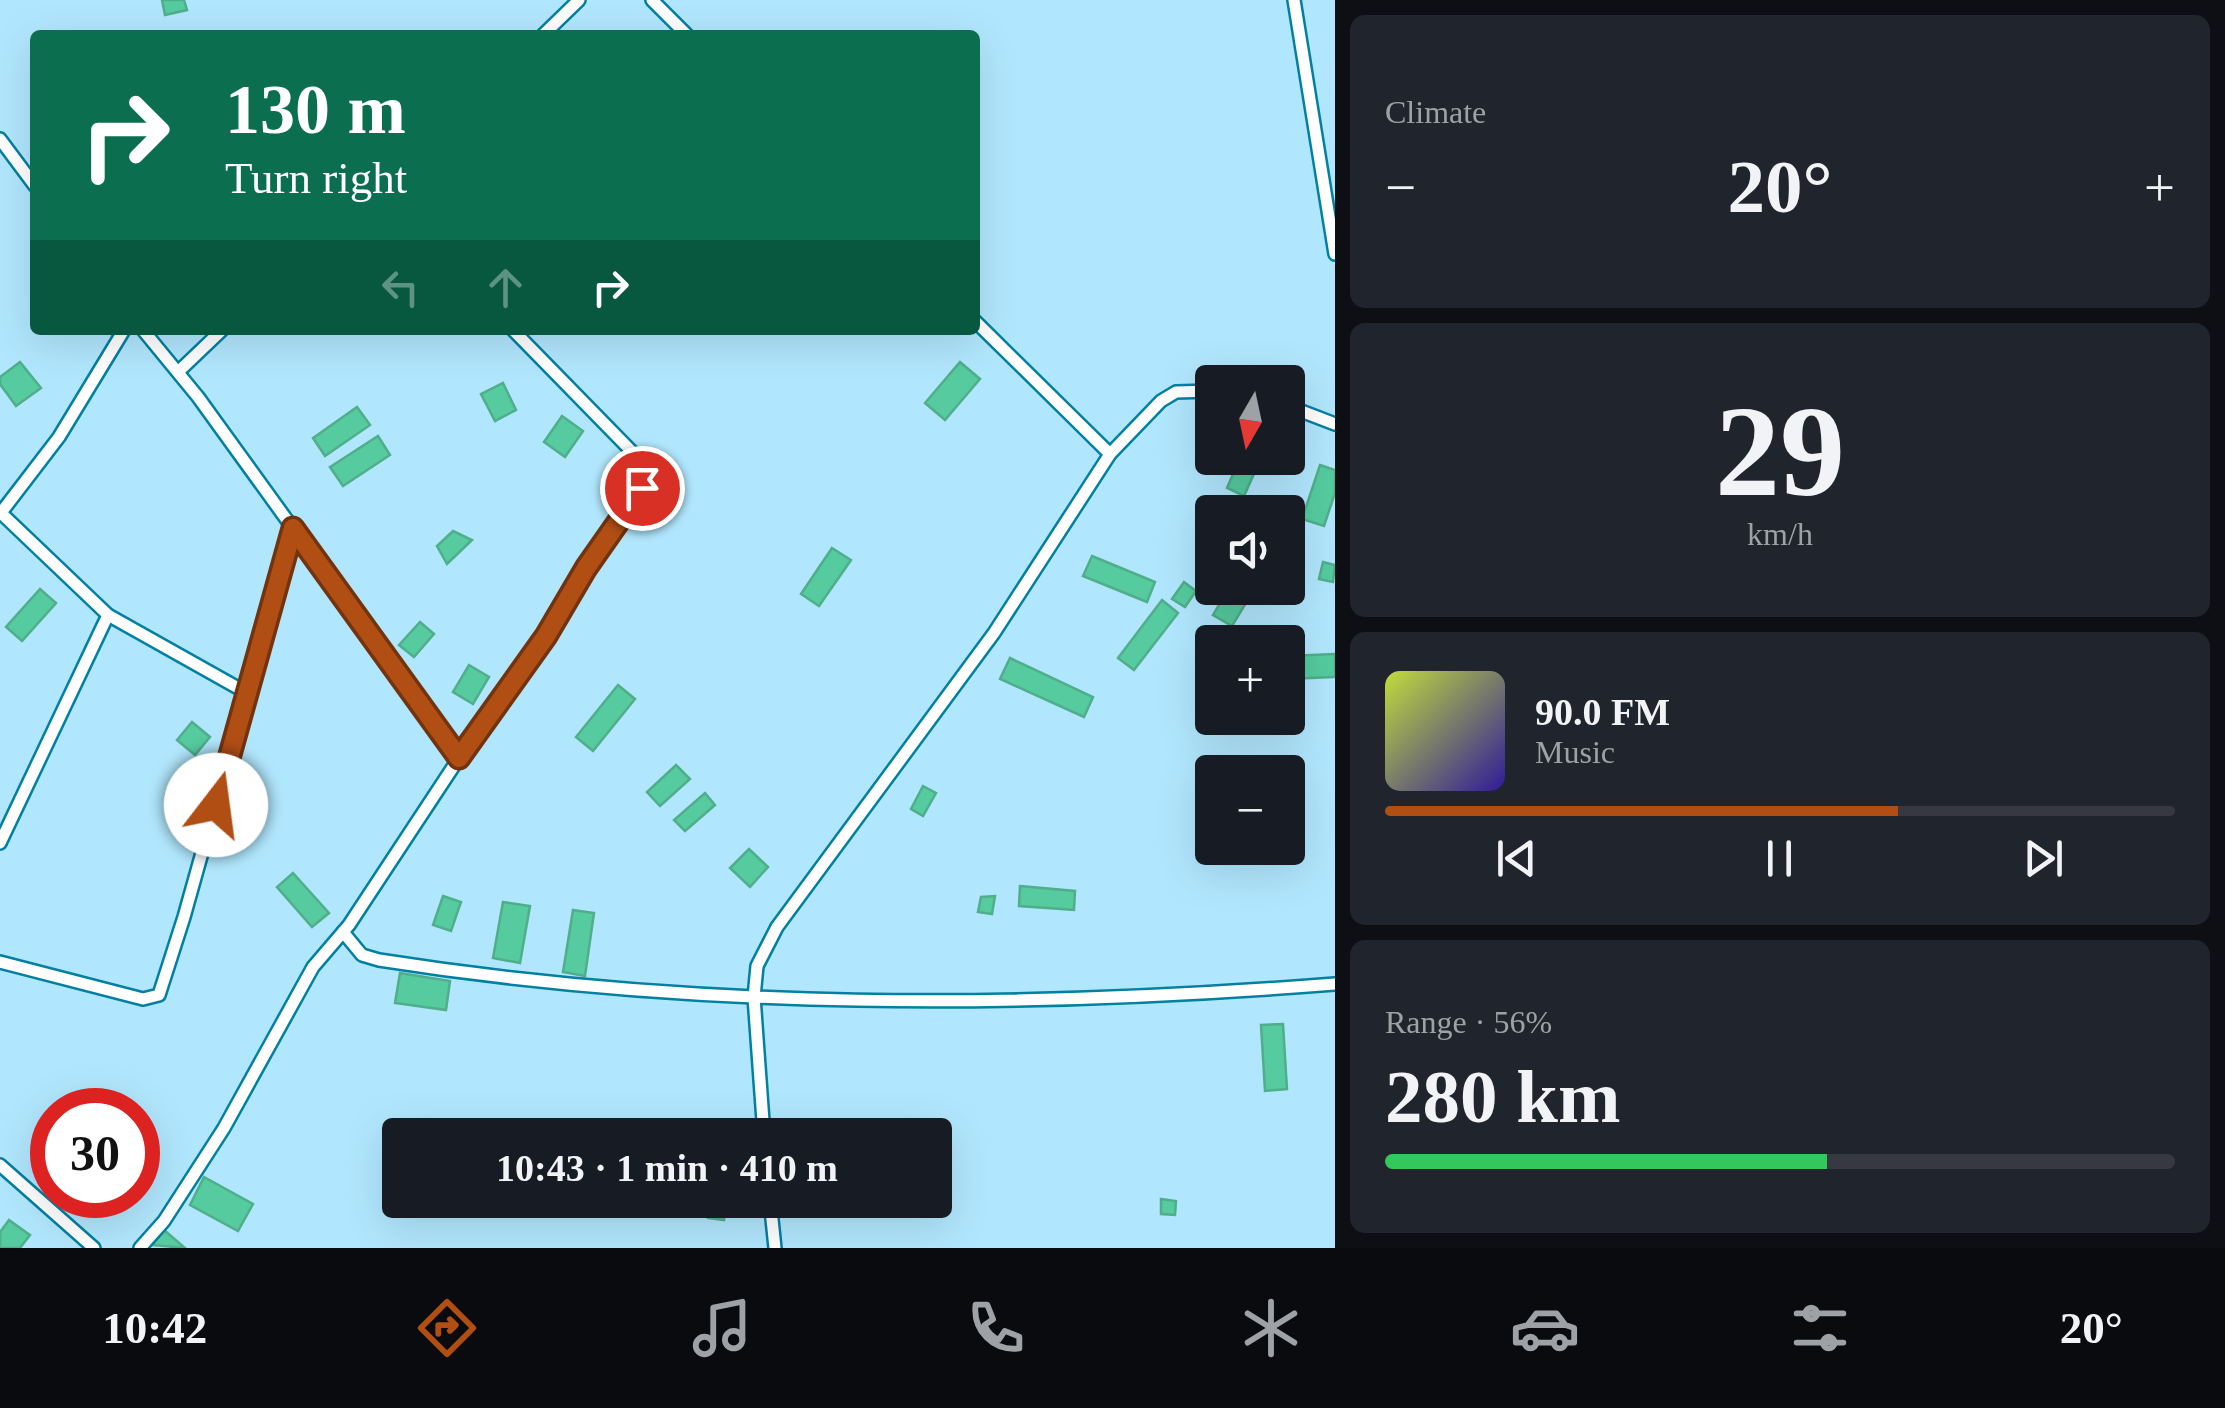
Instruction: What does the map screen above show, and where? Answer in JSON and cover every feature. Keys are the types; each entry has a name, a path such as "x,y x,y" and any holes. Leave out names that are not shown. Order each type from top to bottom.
{"street":[{"path":"548,30 579,0"},
{"path":"652,0 682,30"},
{"path":"1294,0 1335,254"},
{"path":"0,139 30,179"},
{"path":"980,326 1110,454"},
{"path":"121,335 59,437 1,514 108,616 247,692"},
{"path":"147,335 459,758"},
{"path":"178,372 217,335"},
{"path":"140,1248 164,1221 224,1128 313,967 343,932 546,636 586,568 642,488 645,465 518,335"},
{"path":"763,1118 754,998 757,966 778,927 994,634 1110,454 1161,400 1176,392 1195,391"},
{"path":"1305,413 1335,424"},
{"path":"0,962 144,1000 158,996 184,918 293,528"},
{"path":"0,843 108,616"},
{"path":"343,932 362,954 371,958 435,969 690,996 908,1000 1169,997 1335,984"},
{"path":"0,1164 94,1248"},
{"path":"772,1218 774,1248"}],"building":[{"path":"162,0 184,0 187,10 165,15"},
{"path":"20,362 41,388 16,406 0,384 0,377"},
{"path":"960,362 980,379 945,420 925,403"},
{"path":"503,383 516,410 495,421 481,394"},
{"path":"357,407 370,425 325,456 313,438"},
{"path":"562,416 583,431 565,457 544,442"},
{"path":"378,436 390,455 343,486 330,467"},
{"path":"1320,465 1335,470 1335,493 1324,526 1305,520"},
{"path":"1233,475 1253,475 1244,495 1227,488"},
{"path":"453,531 472,540 447,564 437,546"},
{"path":"832,548 851,560 819,606 801,594"},
{"path":"1092,556 1155,582 1147,602 1083,576"},
{"path":"1323,562 1335,565 1333,582 1319,579"},
{"path":"1184,582 1195,590 1185,607 1172,599"},
{"path":"40,589 56,603 22,641 6,627"},
{"path":"1162,600 1178,613 1134,670 1118,658"},
{"path":"1219,605 1245,605 1233,625 1213,615"},
{"path":"420,622 434,634 414,657 399,645"},
{"path":"1335,654 1335,677 1305,678 1305,655"},
{"path":"1010,658 1093,697 1084,717 1000,679"},
{"path":"469,665 489,677 473,704 453,692"},
{"path":"618,685 635,699 593,751 576,737"},
{"path":"192,722 210,737 195,755 177,740"},
{"path":"676,765 690,779 660,806 647,792"},
{"path":"923,786 936,793 923,816 911,809"},
{"path":"705,793 715,805 685,831 674,820"},
{"path":"749,849 768,867 750,887 730,868"},
{"path":"293,873 329,913 312,927 277,887"},
{"path":"1020,886 1075,891 1074,910 1019,906"},
{"path":"443,896 461,902 451,931 433,925"},
{"path":"995,896 992,914 978,912 981,897"},
{"path":"503,902 530,906 520,963 493,958"},
{"path":"573,910 594,913 585,976 563,972"},
{"path":"400,973 450,981 446,1010 395,1003"},
{"path":"1283,1024 1287,1089 1265,1091 1261,1025"},
{"path":"204,1177 253,1204 238,1231 190,1205"},
{"path":"1161,1199 1176,1201 1175,1215 1161,1214"},
{"path":"9,1220 30,1235 20,1248 0,1248 0,1232"},
{"path":"164,1230 185,1248 152,1245"}],"route":[{"path":"216,805 293,528 459,758 546,636 586,568 642,488"}]}
